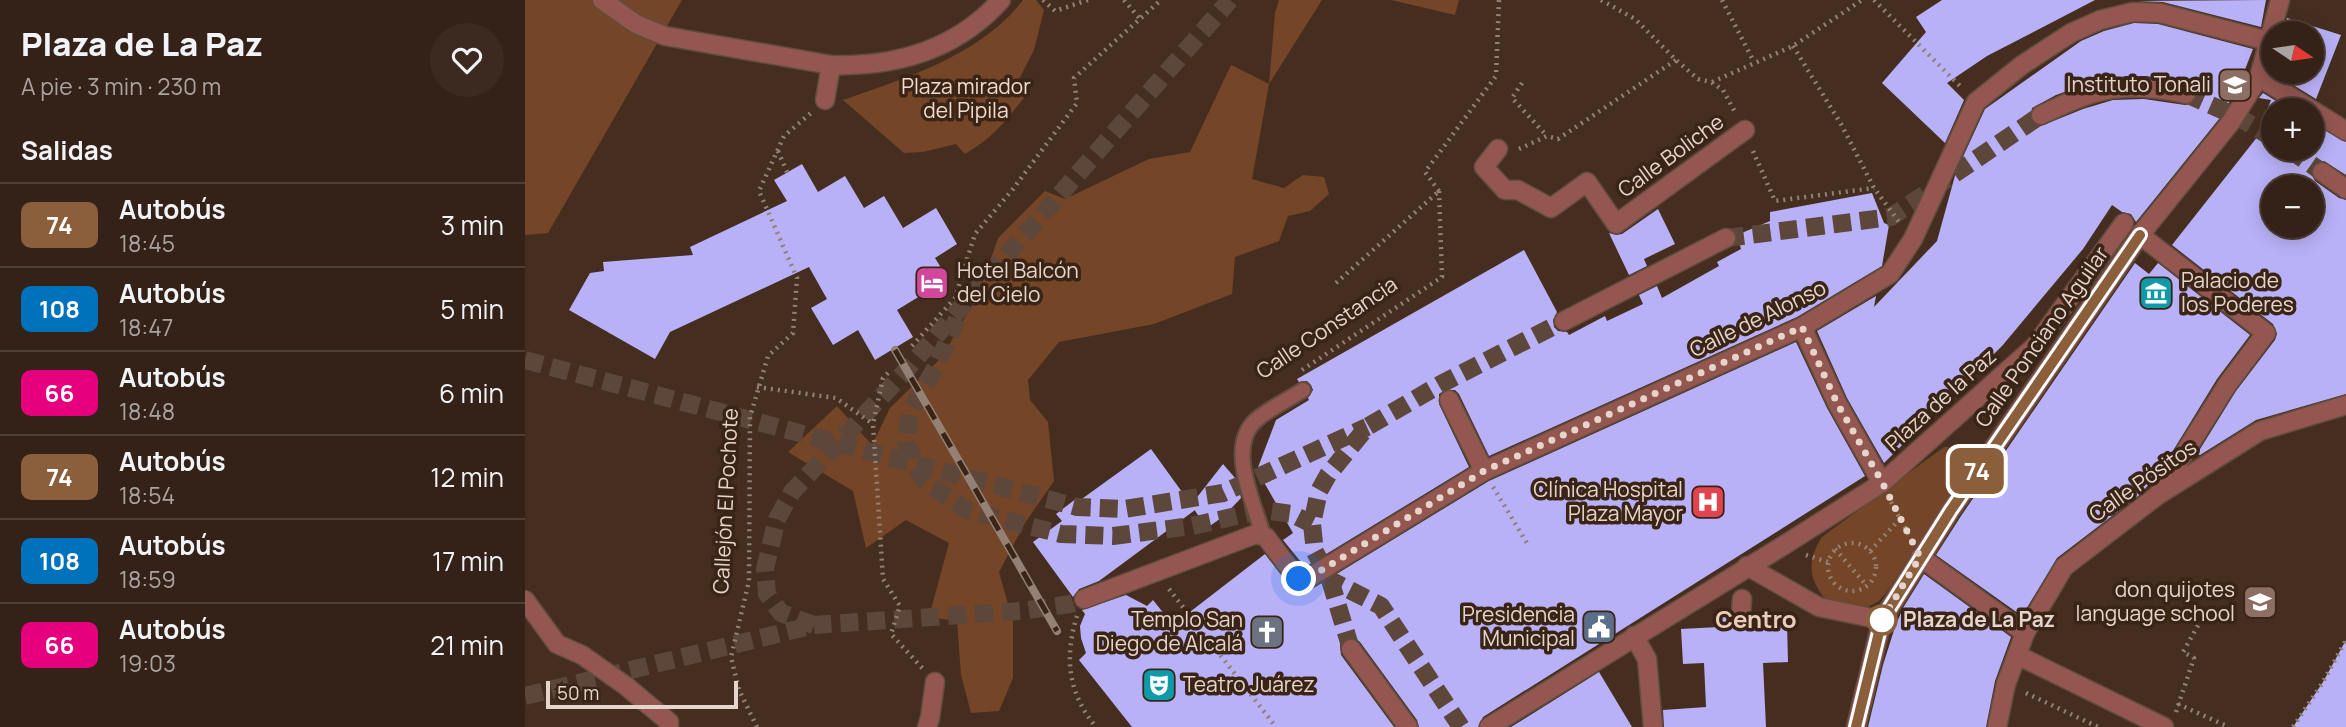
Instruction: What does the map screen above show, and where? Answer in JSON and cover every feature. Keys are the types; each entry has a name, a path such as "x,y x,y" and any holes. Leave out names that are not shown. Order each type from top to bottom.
{"street":[{"path":"602,0 636,24 664,36 831,65 856,66 893,62 949,42 975,25 1001,0"},
{"name":"Calle Ponciano Aguilar","path":"2274,21 2280,0"},
{"name":"Calle de Alonso","path":"1263,535 1293,575 1299,579 1307,579 1484,471 1802,327 1890,274 1913,239 1976,102 2022,65 2071,33 2101,20 2162,6 2261,39"},
{"path":"825,100 831,65"},
{"name":"Calle Ponciano Aguilar","path":"1856,727 1882,620 1920,557 2140,235 2231,122 2259,77 2261,69"},
{"path":"2259,77 2346,131"},
{"path":"2041,115 2100,90 2154,87 2186,94"},
{"name":"Calle Boliche","path":"1498,149 1484,167 1505,190 1518,190 1551,208 1587,182 1616,224 1745,130"},
{"path":"2322,172 2346,189"},
{"name":"Plaza de la Paz","path":"1489,727 1882,482 2035,346 2124,223"},
{"path":"2140,235 2266,333 2227,385 2158,495"},
{"path":"1564,321 1726,239"},
{"path":"1802,327 1837,403 1882,482"},
{"path":"1449,400 1484,471"},
{"name":"Calle Pósitos","path":"1997,727 2006,684 2025,633 2064,567 2158,495 2259,431 2346,405"},
{"path":"1084,599 1256,534 1263,535"},
{"path":"1920,557 2025,633"},
{"path":"1747,566 1819,607 1882,620"},
{"path":"525,600 557,644 582,655 627,686 669,724"},
{"path":"1634,636 1647,659 1653,727"},
{"path":"1351,649 1408,727"},
{"path":"2017,655 2164,727"},
{"path":"927,727 935,682"}],"lane":[{"path":"1263,535 1242,464 1243,440 1255,421 1304,390"}],"path":[{"path":"1043,0 1055,11 1088,0"},
{"path":"1123,0 1141,20"},
{"path":"912,346 955,298 975,234 1013,189 1077,103 1074,78 1161,0"},
{"path":"1336,283 1439,191 1425,172 1496,75 1499,0"},
{"path":"1601,0 1635,19 1675,60 1698,79 1711,82 1723,90 1745,130 1775,201 1874,188"},
{"path":"1722,0 1754,62"},
{"path":"1711,82 1793,46 1862,0"},
{"path":"1874,0 1976,102"},
{"path":"1793,46 1841,124 1874,188 1913,239"},
{"path":"1522,83 1512,98 1547,136 1558,139 1675,60"},
{"name":"Callejón El Pochote","path":"757,727 739,690 731,657 749,581 750,417 768,356 793,333 797,278 758,191 784,136 825,100"},
{"path":"1498,149 1523,149 1547,136"},
{"path":"778,150 787,172"},
{"name":"Calle Constancia","path":"1292,376 1442,277 1439,191"},
{"path":"888,373 883,378 873,424 883,579 900,606 891,634 935,682"},
{"path":"757,387 836,398 873,424"},
{"path":"1484,471 1527,543"},
{"path":"1882,482 1920,557"},
{"path":"1870,551 1900,519"},
{"path":"1851,542 1870,551 1876,561 1876,569 1867,586 1849,592 1835,584 1828,570 1828,562 1835,549 1851,542"},
{"path":"1835,549 1867,586"},
{"path":"1155,572 1276,727"},
{"path":"1084,599 1071,639 1070,664 1078,699 1083,711 1096,727"},
{"path":"2200,622 2183,652 2194,657 2178,704 2229,727"},
{"path":"2293,727 2323,682 2346,640"},
{"path":"2028,694 2098,727"}],"green space":[{"path":"525,0 682,0 548,233 525,235"},
{"name":"Plaza mirador del Pipila","path":"1023,0 1036,0 1044,10 1034,50 1016,85 1026,95 999,128 965,154 956,144 923,152 904,153 843,100 917,73 964,50 986,36"},
{"path":"1279,0 1322,0 1269,84 1275,13"},
{"path":"1391,0 1459,0 1455,15"},
{"path":"1231,65 1269,84 1252,179 1284,188 1303,175 1324,177 1329,194 1310,211 1288,216 1279,241 1235,257 1232,294 1154,324 1059,342 1028,380 1030,400 1048,422 1054,481 1025,523 999,572 1013,622 1013,678 999,711 971,713 961,675 957,621 929,617 949,543 906,520 866,548 853,491 788,452 837,406 872,445 890,408 942,357 979,293 998,238 1045,191 1065,199 1149,159 1190,152"},
{"name":"Plaza de la Paz","path":"1944,447 1955,448 1962,454 1965,462 1964,473 1889,589 1879,601 1866,608 1825,599 1815,584 1811,569 1814,553 1822,537"}],"building":[{"path":"1942,0 2095,0 1987,56 1947,83 1964,100 1945,143 1882,83 1926,32 1916,17"},
{"path":"2266,0 2261,27 2163,2 2137,1"},
{"path":"2134,23 2158,24 2253,49 2244,72 2248,72 2219,119 2136,222 2131,214 2112,205 2083,249 2002,346 1884,463 1847,398 1817,331 1876,296 1874,307 1937,241 1956,172 1985,109 2081,41","holes":["2126,76 2146,76 2188,83 2196,90 2197,97 2185,105 2144,99 2113,100 2041,126 2030,119 2032,108 2056,95 2092,82"]},
{"path":"2324,30 2341,35 2324,79"},
{"path":"2292,84 2322,84 2314,98"},
{"path":"2263,93 2271,98 2261,98"},
{"path":"2324,130 2346,142 2346,175 2324,161"},
{"path":"2261,132 2261,161 2324,161 2313,165 2312,175 2261,175 2261,238 2324,238 2324,187 2346,200 2346,394 2256,420 2200,455 2197,454 2236,391 2275,340 2277,334 2273,324 2172,245"},
{"path":"802,164 818,192 845,176 864,208 884,196 903,228 936,208 957,244 935,258 948,279 897,310 913,337 875,360 858,330 833,345 811,308 827,299 809,267 670,332 655,359 569,310 590,273 604,271 603,262 693,255 690,247 787,201 774,180"},
{"path":"1872,193 1884,223 1889,225 1882,266 1797,317 1489,456 1459,394 1455,390 1445,390 1439,394 1439,404 1469,467 1305,567 1283,540 1293,533 1257,470 1276,420 1309,400 1313,390 1311,385 1307,381 1299,382 1297,379 1524,250 1557,312 1553,320 1554,327 1569,335 1605,316 1607,321 1643,304 1639,295 1657,286 1662,298 1719,266 1717,262 1741,249 1737,235 1770,221 1770,212"},
{"path":"1658,209 1675,244 1644,259 1647,266 1629,275 1609,233 1622,234"},
{"path":"2135,263 2149,274 2158,263 2250,335 2217,379 2171,454 2142,493 2057,558 2022,616 1936,555"},
{"path":"1796,342 1827,408 1865,476 1483,717 1478,727 1419,727 1417,720 1355,638 1344,640 1340,645 1341,655 1394,727 1132,727 1079,660 1086,653 1081,638 1080,626 1085,614 1082,610 1126,595 1147,606 1153,600 1173,625 1265,554 1288,584 1294,588 1312,589 1489,481"},
{"path":"1151,449 1195,510 1099,581 1079,589 1073,597 1033,542 1062,521 1056,514 1077,498 1079,501"},
{"path":"1223,464 1236,479 1241,498 1224,516 1207,528 1191,505"},
{"path":"1924,574 2011,637 1995,681 1986,727 1868,727 1895,627 1903,608"},
{"path":"1759,613 1760,625 1787,624 1788,662 1763,663 1766,727 1664,727 1663,710 1706,707 1704,663 1683,664 1681,629 1719,627 1718,615 1730,615 1735,624 1745,624 1751,620 1752,614"},
{"path":"2346,640 2346,727 2293,727 2323,682"},
{"path":"1599,672 1632,727 1511,727"}],"tunnel":[{"path":"814,625 781,613 767,594 765,569 777,519 792,492 901,376 1230,0"},
{"path":"2186,94 2238,117 2261,131"},
{"path":"1726,238 1891,217 2041,115"},
{"path":"2306,161 2322,172"},
{"path":"957,319 936,367 910,411 906,443 924,481 967,510 1061,534 1113,536 1192,526 1263,510 1292,514 1312,524"},
{"path":"1461,727 1381,606 1330,580 1315,552 1312,524 1319,491 1328,475 1367,427 1441,384 1564,321"},
{"path":"525,360 1077,507 1125,509 1223,493 1367,427"},
{"path":"1330,580 1351,649"},
{"path":"525,696 814,625 1021,611 1070,604 1084,599"}],"railway":[{"path":"895,350 1057,631"}],"bus line":[{"name":"74","path":"1856,727 1882,620 1951,510 2140,235"}],"place":[{"name":"Instituto Tonali","path":"2235,85"},
{"name":"Hotel Balcón del Cielo","path":"932,283"},
{"name":"Palacio de los Poderes","path":"2156,293"},
{"name":"Clínica Hospital Plaza Mayor","path":"1708,502"},
{"name":"don quijotes language school","path":"2260,602"},
{"name":"Plaza de La Paz","path":"1882,620"},
{"name":"Presidencia Municipal","path":"1599,627"},
{"name":"Templo San Diego de Alcalá","path":"1267,632"},
{"name":"Teatro Juárez","path":"1159,685"}],"district":[{"name":"Centro","path":"1756,620"}],"route":[{"path":"1299,579 1307,579 1484,471 1802,327 1837,403 1882,482 1920,557 1882,620"}]}
